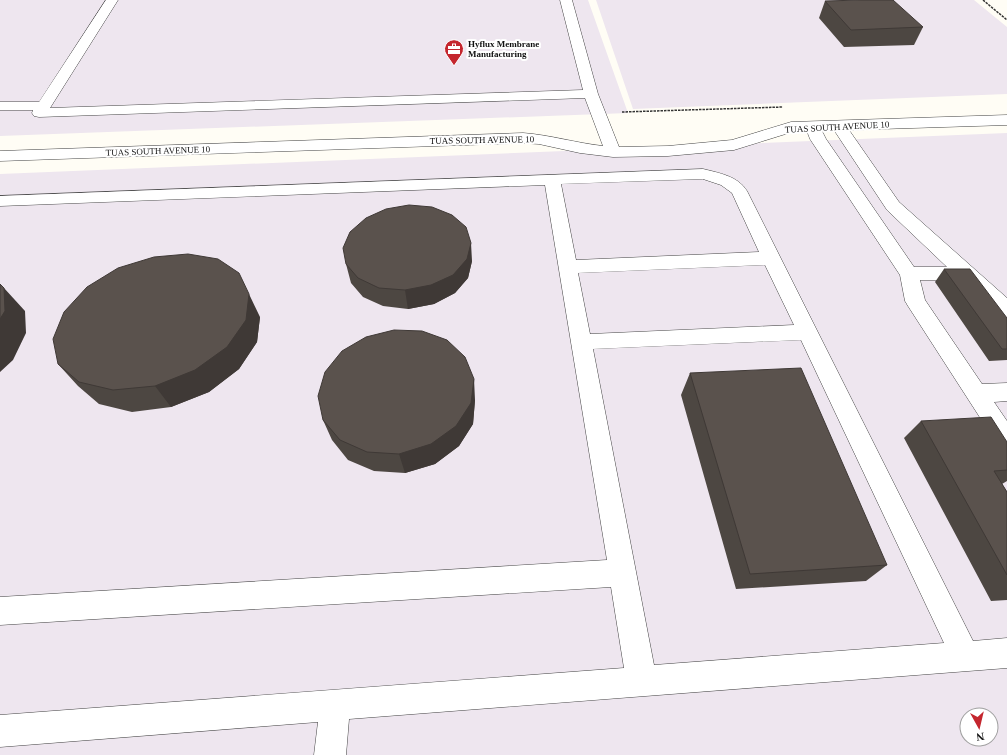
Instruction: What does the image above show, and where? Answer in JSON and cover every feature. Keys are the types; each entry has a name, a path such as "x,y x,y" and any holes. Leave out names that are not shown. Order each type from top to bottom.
{"street":[{"path":"112,0 39,113 592,94"},
{"path":"566,0 592,94 613,152"},
{"path":"0,106 44,106"},
{"name":"TUAS SOUTH AVENUE 10","path":"0,156 523,138 539,139 580,148 613,152 668,151 734,145 791,127 1007,120"},
{"path":"839,125 852,147 893,206 966,273 1004,305"},
{"path":"812,126 818,139 909,274 915,301 1007,440"},
{"path":"0,201 703,174 717,177 731,183 738,191 965,656"},
{"path":"552,180 642,682"},
{"path":"567,267 771,258"},
{"path":"909,274 966,273"},
{"path":"581,342 807,332"},
{"path":"976,393 1007,392"},
{"path":"1,613 622,573"},
{"path":"0,731 1007,653"},
{"path":"330,755 335,706"}],"path":[{"path":"983,0 1007,20"},
{"path":"599,113 790,107"}],"shaded area":[{"name":"Hyflux Membrane Manufacturing","path":"0,0 588,0 628,113 0,136"},
{"path":"596,0 974,0 1007,27 1007,94 633,109"},
{"path":"1007,133 1007,755 0,755 0,174"}],"building":[{"path":"893,0 923,27 851,30 825,1"},
{"path":"409,205 432,207 452,215 466,227 471,243 467,259 453,275 431,285 405,290 379,288 358,278 346,264 343,248 350,232 366,218 386,209"},
{"path":"188,254 218,259 239,273 249,294 246,320 227,347 195,370 155,386 113,390 79,382 58,364 53,339 64,312 87,287 118,268 154,257"},
{"path":"944,269 970,269 1007,318 1007,349 1002,349"},
{"path":"0,284 4,288 5,311 0,319"},
{"path":"394,330 422,331 447,340 465,357 474,379 471,403 456,426 431,444 399,454 367,452 340,440 323,420 318,396 325,372 342,351 366,337"},
{"path":"801,368 887,565 750,574 690,373"},
{"path":"991,417 1007,442 1007,470 994,471 1007,492 1007,575 921,421"}],"place":[{"name":"Hyflux Membrane Manufacturing","path":"454,66"}]}
